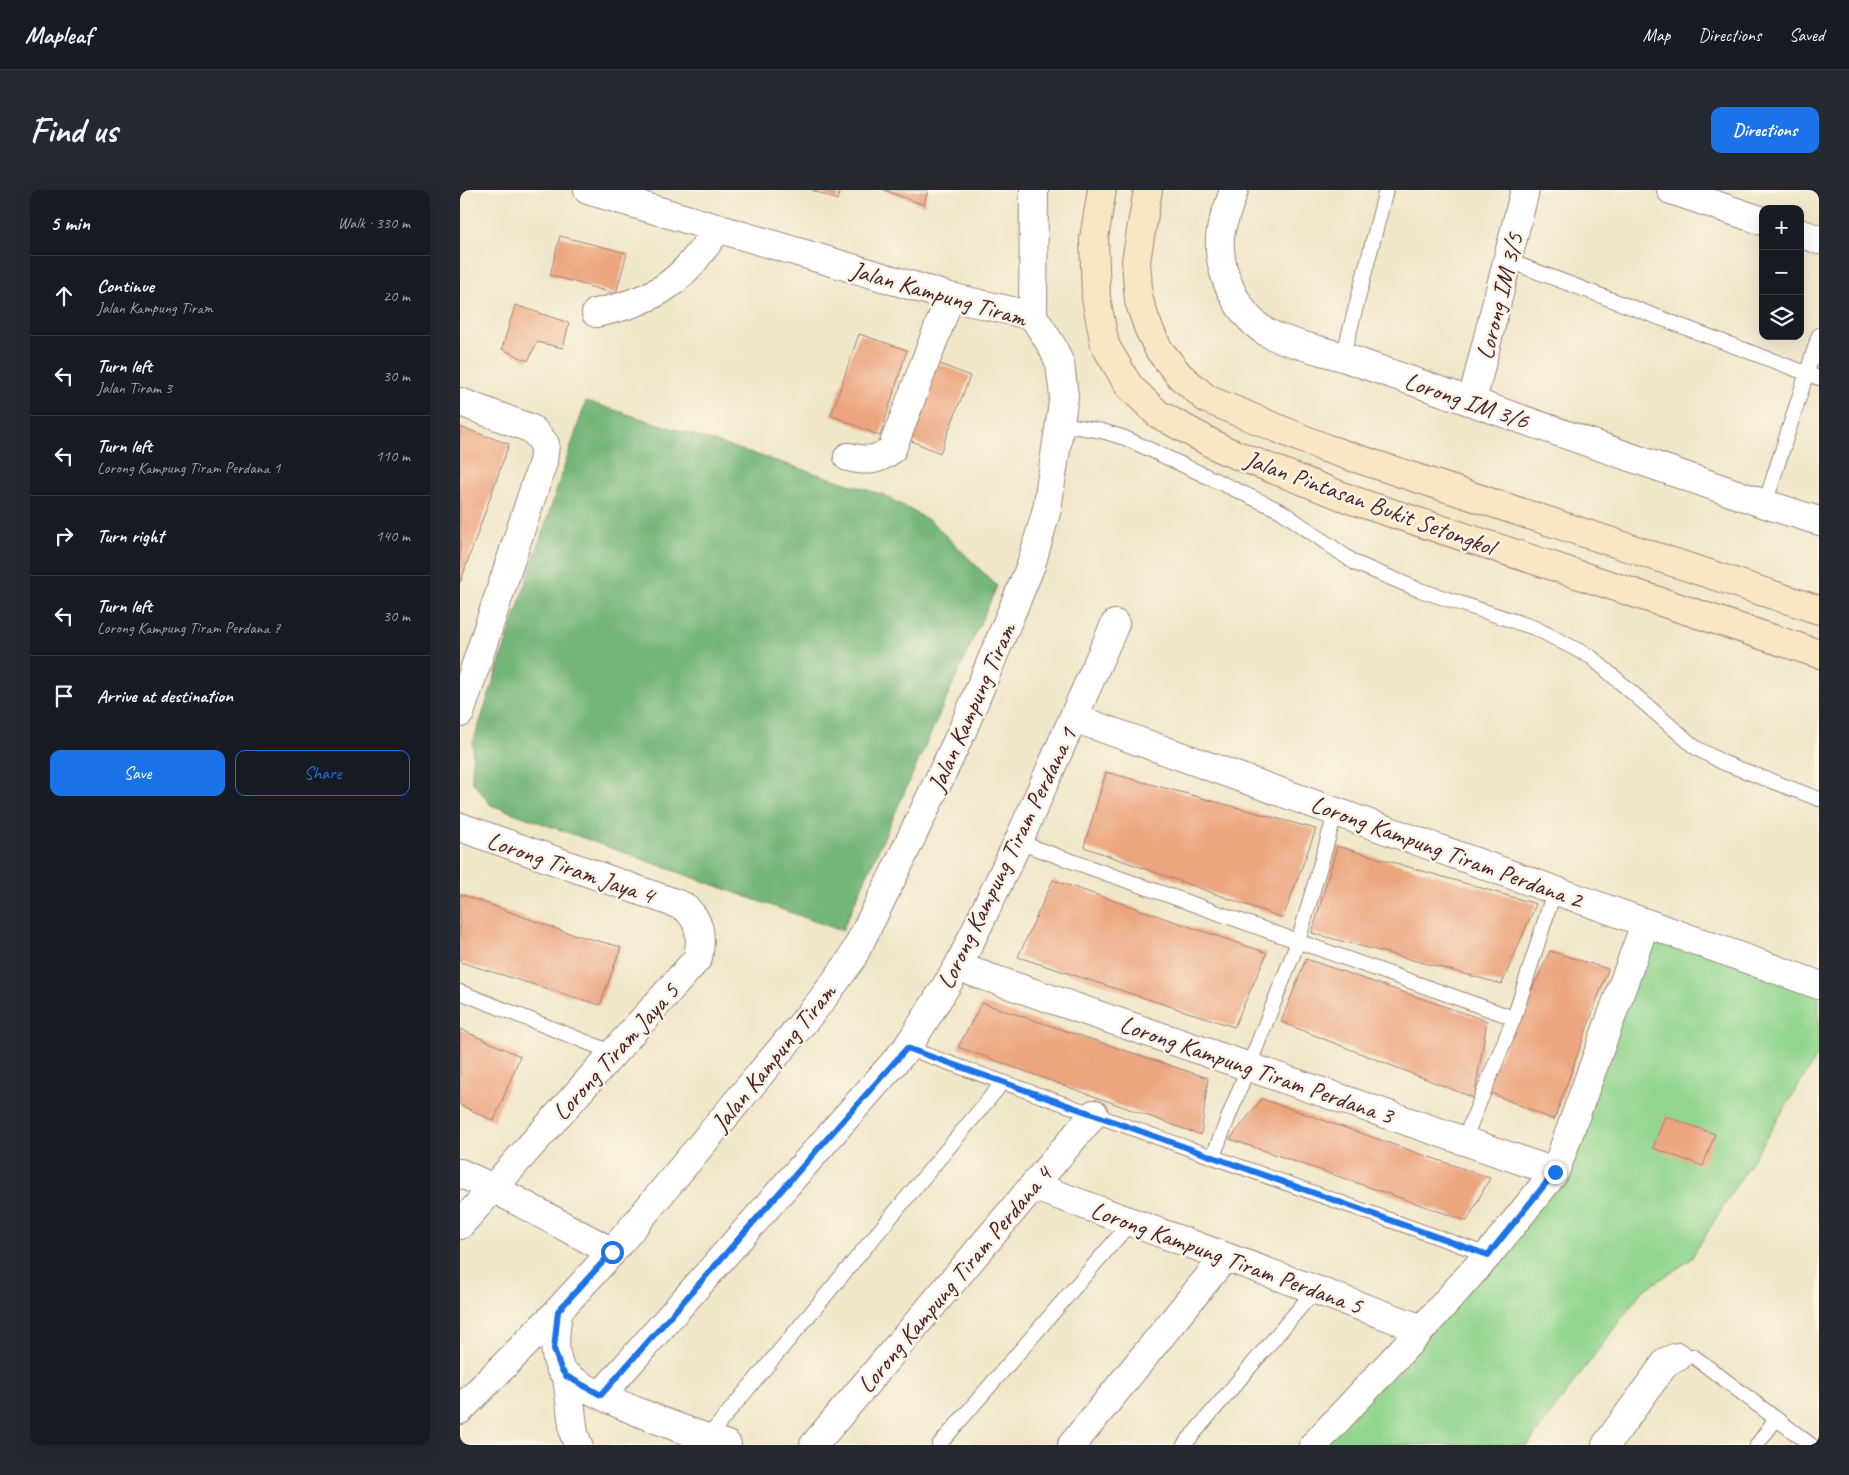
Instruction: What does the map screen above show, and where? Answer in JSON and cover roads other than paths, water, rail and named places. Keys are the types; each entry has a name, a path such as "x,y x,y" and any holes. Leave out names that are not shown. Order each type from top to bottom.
{"main road":[{"name":"Jalan Pintasan Bukit Setongkol","path":"1102,190 1094,238 1096,298 1106,345 1129,386 1158,414 1224,450 1352,500 1819,654"},
{"name":"Jalan Pintasan Bukit Setongkol","path":"1148,190 1136,262 1139,301 1159,350 1180,376 1207,400 1325,448 1819,610"}],"street":[{"name":"Jalan Kampung Tiram","path":"460,1410 558,1311 612,1252 821,1000 851,960 963,729 1010,620 1031,565 1047,509 1062,424 1064,386 1060,364 1052,346 1033,316 950,297 588,190"},
{"path":"1033,316 1034,190"},
{"name":"Lorong IM 3/6","path":"1234,190 1221,231 1221,257 1228,288 1252,322 1272,335 1343,357 1764,504 1819,521"},
{"name":"Lorong IM 3/5","path":"1472,401 1509,261 1525,190"},
{"path":"1687,192 1759,219"},
{"path":"596,313 627,306 649,297 677,279 698,258 718,228"},
{"path":"1804,234 1819,240"},
{"path":"848,457 868,461 883,456 892,449 950,297"},
{"path":"460,402 532,429 545,444 543,462 462,703"},
{"name":"Lorong Kampung Tiram Perdana 1","path":"601,1395 907,1048 958,967 1018,842 1115,624"},
{"name":"Lorong Kampung Tiram Perdana 2","path":"1074,718 1555,889 1645,924 1819,986"},
{"name":"Lorong Tiram Jaya 4","path":"460,827 683,906"},
{"name":"Lorong Tiram Jaya 5","path":"460,1225 698,958 700,930 694,915 683,906"},
{"path":"1314,1445 1488,1255 1555,1172 1645,924"},
{"name":"Lorong Kampung Tiram Perdana 3","path":"958,967 1555,1172"},
{"name":"Lorong Kampung Tiram Perdana 4","path":"814,1445 1094,1114"},
{"path":"460,1173 493,1188 612,1252"},
{"name":"Lorong Kampung Tiram Perdana 5","path":"1033,1186 1422,1329"},
{"path":"1072,1445 1225,1257"},
{"path":"558,1311 554,1349 561,1369 566,1376 601,1395 717,1441"},
{"path":"1606,1445 1667,1361 1678,1357"},
{"path":"566,1376 574,1434 578,1445"}],"lane":[{"path":"1343,357 1386,190"},
{"path":"1509,261 1812,376"},
{"path":"1764,504 1812,376 1819,335"},
{"path":"1062,424 1102,431 1125,438 1282,511 1355,563 1417,589 1535,628 1591,657 1696,748 1724,763 1819,799"},
{"path":"1213,1156 1298,942 1336,811"},
{"path":"1018,842 1514,1018"},
{"path":"1464,1140 1514,1018 1555,889"},
{"path":"460,992 614,1053"},
{"path":"907,1048 1488,1255"},
{"path":"717,1441 1003,1082"},
{"path":"939,1445 1132,1222"},
{"path":"1184,1445 1315,1290"},
{"path":"1678,1357 1693,1356 1811,1445"},
{"path":"1757,1445 1776,1420"}]}
